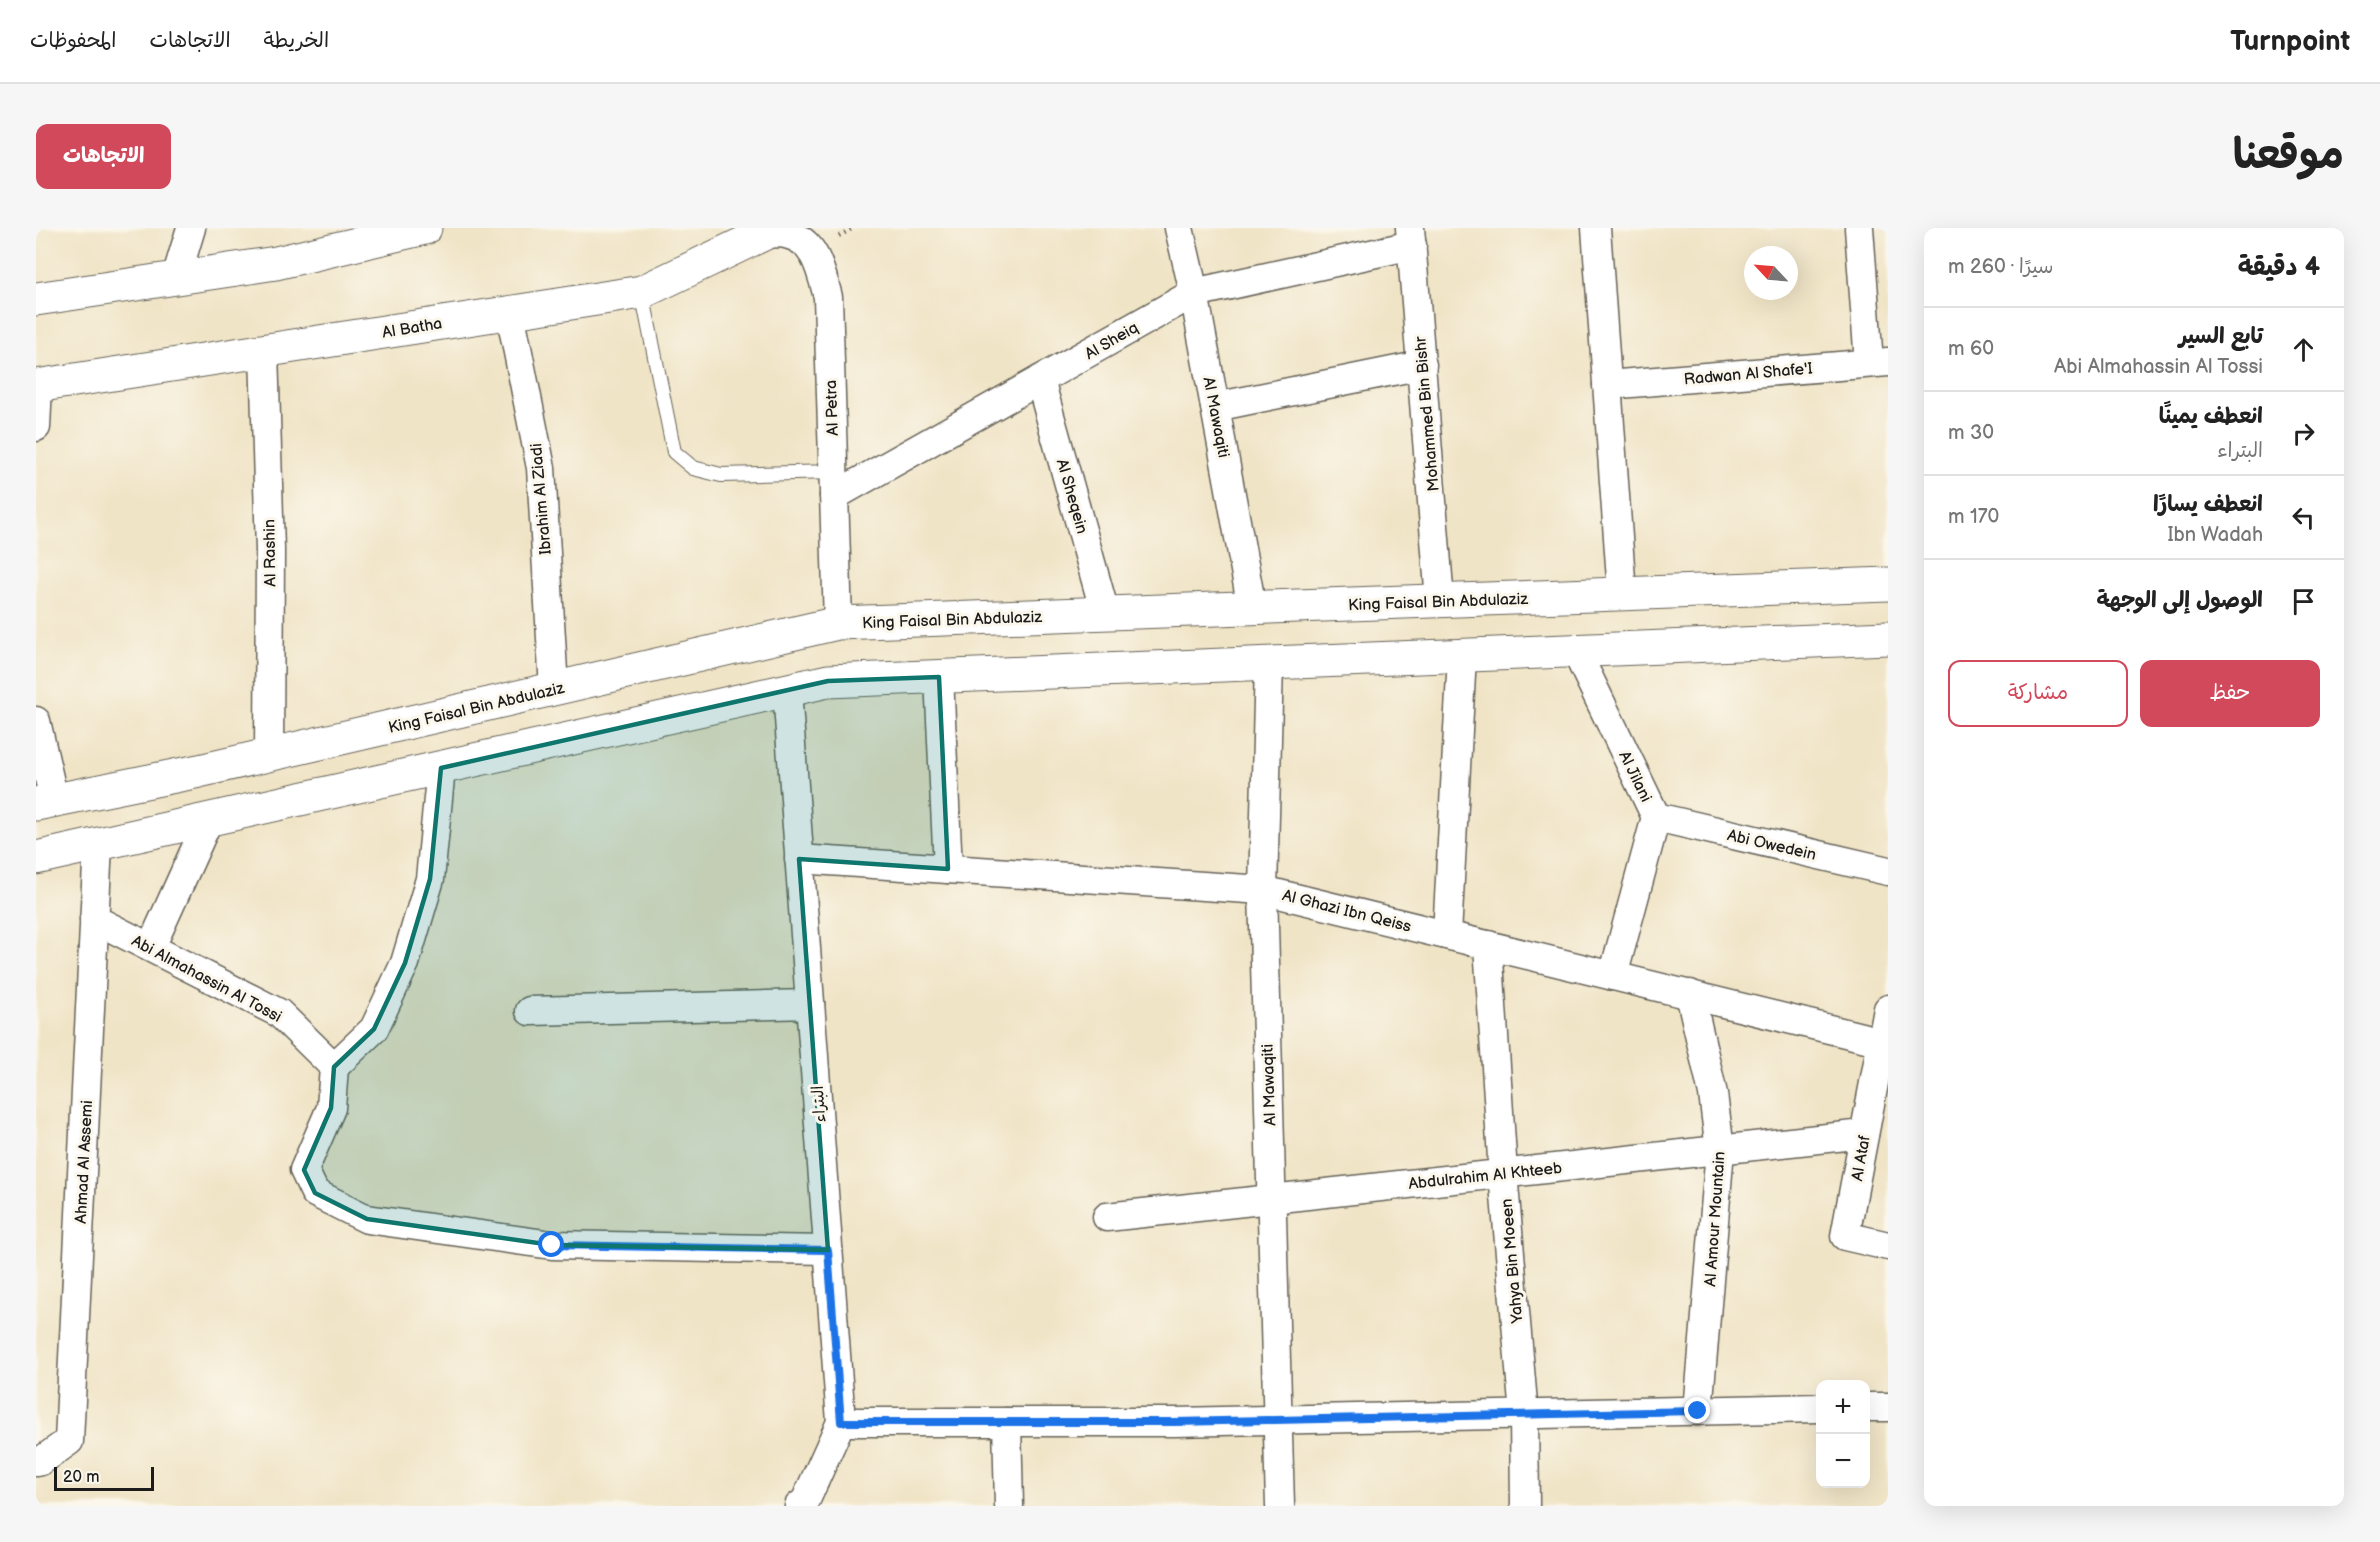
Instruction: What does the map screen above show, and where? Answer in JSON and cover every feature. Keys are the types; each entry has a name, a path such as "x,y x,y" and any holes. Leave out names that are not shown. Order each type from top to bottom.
{"street":[{"path":"176,278 191,228"},
{"path":"36,299 276,263 425,228"},
{"name":"Al Mawaqiti","path":"1179,228 1194,293 1252,608"},
{"path":"1596,228 1622,594"},
{"path":"1859,228 1878,363"},
{"name":"Al Batha","path":"37,386 642,292 769,231"},
{"name":"Al Petra","path":"769,231 786,234 804,242 818,259 828,297 838,623"},
{"name":"Al Sheiq","path":"833,484 1040,380 1194,293 1411,236"},
{"name":"Mohammed Bin Bishr","path":"1411,236 1440,601"},
{"name":"Ibrahim Al Ziadi","path":"510,312 541,468 554,689"},
{"name":"Al Rashin","path":"264,351 270,550 268,755"},
{"name":"Radwan Al Shafe'I","path":"1607,385 1878,363"},
{"path":"1215,407 1422,365"},
{"name":"Al Sheqein","path":"1040,380 1105,613"},
{"path":"36,427 37,386"},
{"name":"King Faisal Bin Abdulaziz","path":"45,802 268,755 838,623 1888,584"},
{"path":"36,858 828,681 1888,638"},
{"name":"Al Jilani","path":"1576,651 1656,817 1613,976"},
{"path":"1447,935 1462,656"},
{"name":"Al Mawaqiti","path":"1269,664 1263,890 1280,1506"},
{"path":"939,677 948,869"},
{"name":"البتراء","path":"787,691 841,1422 805,1502 799,1506"},
{"path":"36,721 45,802"},
{"path":"441,768 430,879 405,963 374,1029 334,1067 331,1108 304,1170 315,1193 367,1219 552,1245 828,1250"},
{"name":"Abi Owedein","path":"1656,817 1888,871"},
{"path":"151,947 209,819"},
{"name":"Ahmad Al Assemi","path":"36,1462 41,1461 69,1441 98,844"},
{"name":"Al Ghazi Ibn Qeiss","path":"799,859 1263,890 1882,1042"},
{"name":"Abi Almahassin Al Tossi","path":"94,919 279,1013 334,1067"},
{"name":"Yahya Bin Moeen","path":"1488,945 1503,1173 1524,1415 1525,1506"},
{"name":"Al Amour Mountain","path":"1690,994 1713,1094 1720,1149 1698,1411"},
{"path":"530,1011 810,1004"},
{"name":"Al Ataf","path":"1888,1008 1845,1236 1888,1246"},
{"name":"Abdulrahim Al Khteeb","path":"1107,1217 1864,1134"},
{"path":"1870,1407 1888,1407"},
{"path":"841,1422 1276,1420 1816,1408"},
{"path":"1007,1422 1009,1506"}],"lane":[{"path":"642,292 674,452 693,468 721,475 833,484"}],"highlighted area":[{"path":"939,677 948,869 799,859 828,1250 552,1245 367,1219 315,1193 304,1170 331,1108 334,1067 374,1029 405,963 430,879 441,768 828,681"}],"route":[{"path":"552,1245 828,1250 841,1422 1175,1422 1698,1411"}]}
